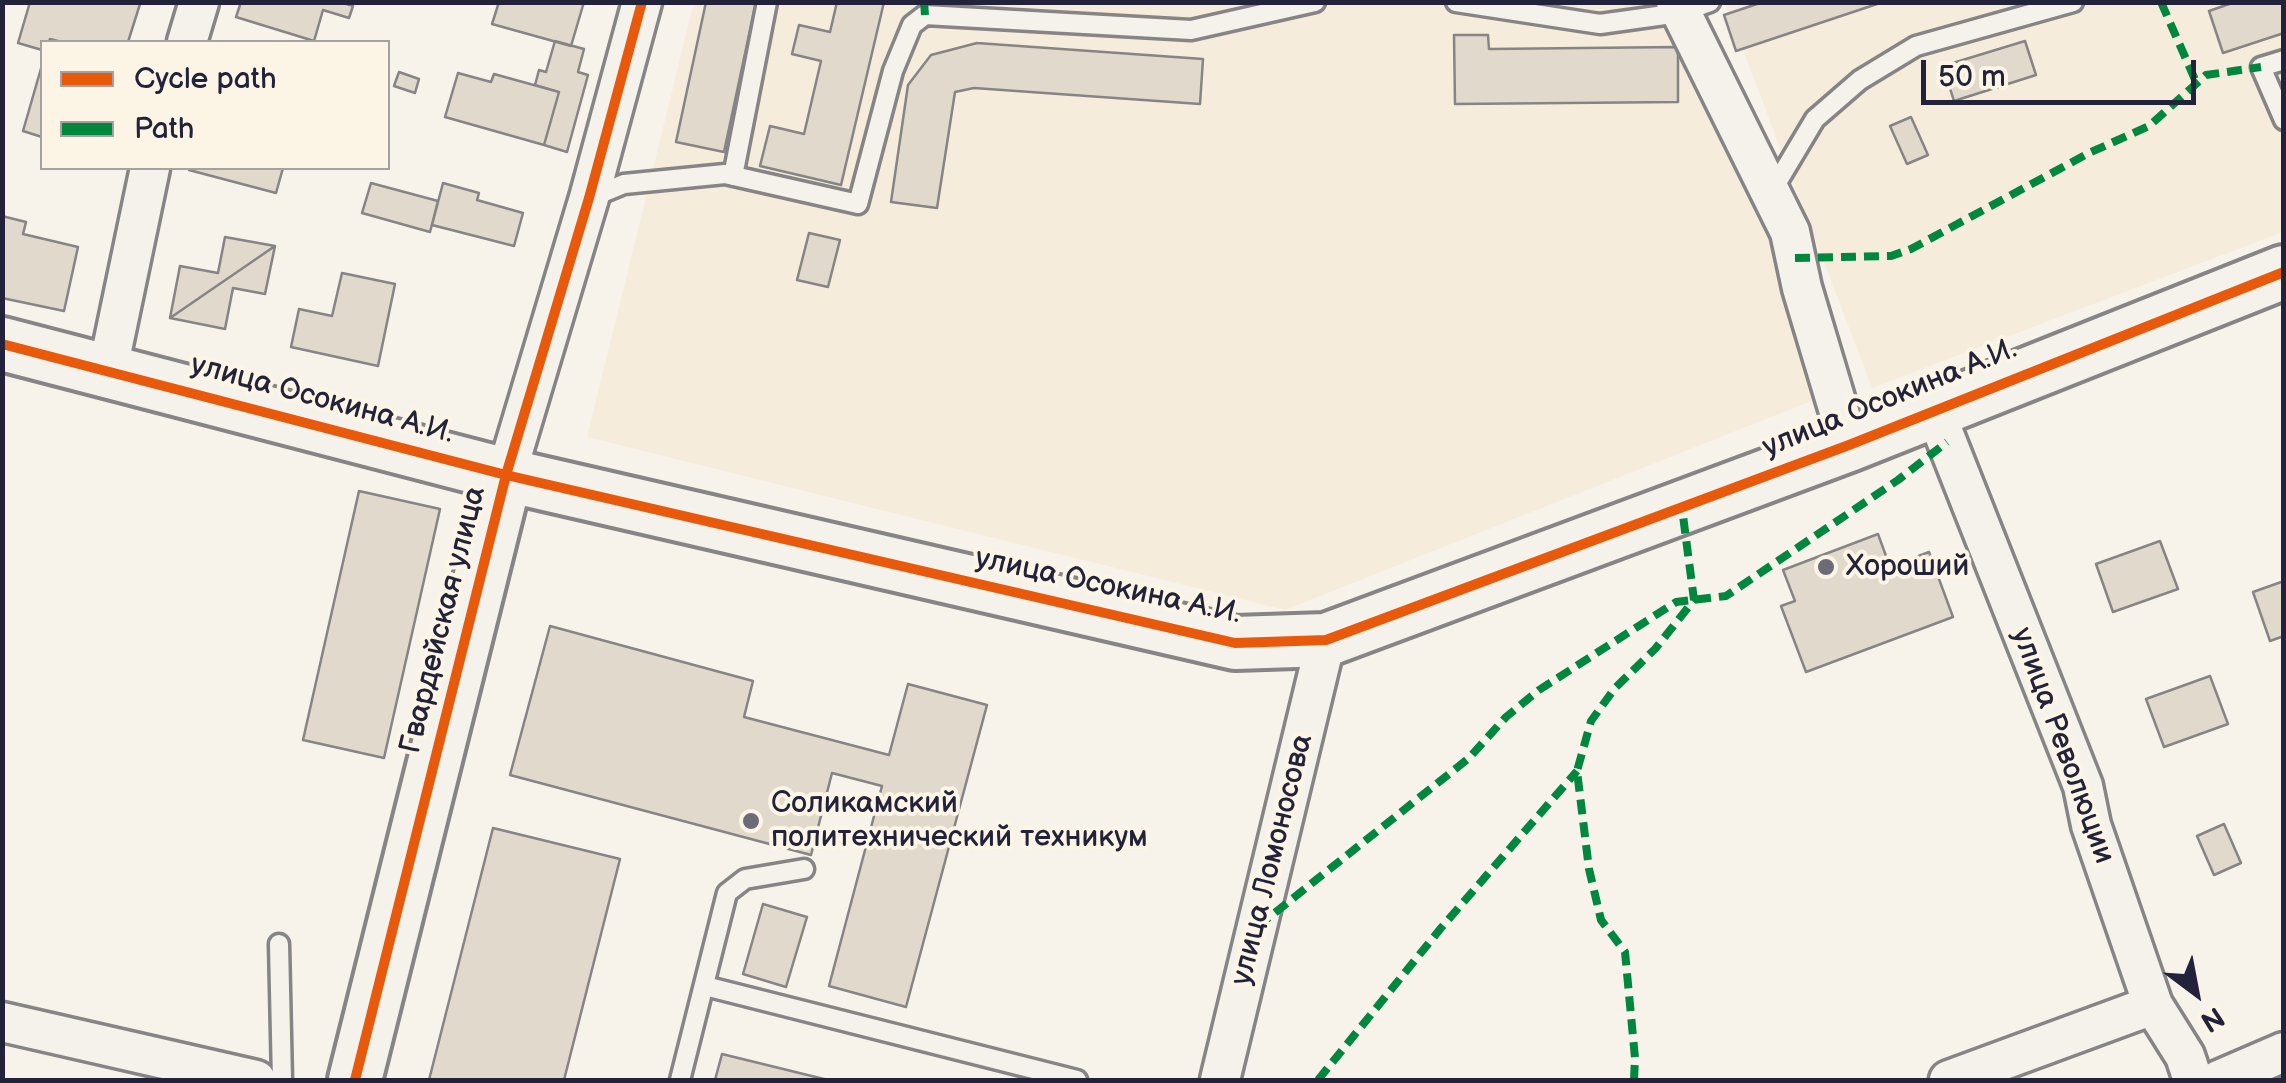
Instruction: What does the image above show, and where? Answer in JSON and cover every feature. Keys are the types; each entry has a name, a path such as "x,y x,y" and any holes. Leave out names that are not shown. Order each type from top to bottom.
{"street":[{"path":"188,40 199,2"},
{"name":"Гвардейская улица","path":"355,1080 506,475 589,198 642,2"},
{"path":"1689,6 1790,232 1802,288 1849,445"},
{"path":"108,369 150,170"},
{"name":"улица Осокина А.И.","path":"2,344 506,475 1234,643 1326,640 1849,445 2284,272"},
{"name":"улица Революции","path":"1934,409 2084,786 2091,825 2153,1005 2185,1056 2194,1080"},
{"name":"улица Ломоносова","path":"1220,1080 1326,640"},
{"path":"1952,1080 2153,1005"},
{"path":"2,1022 256,1080"},
{"path":"2219,1080 2284,1052"}],"lane":[{"path":"733,176 767,2"},
{"path":"589,198 624,184 733,176 858,204 893,70 912,25 925,15 1191,30 1315,2"},
{"path":"1456,2 1600,24 1689,6"},
{"path":"1772,192 1815,119 1860,80 1916,46 2072,2"},
{"path":"2284,60 2261,67 2284,120"},
{"path":"680,1080 728,893 745,879 804,869"},
{"path":"279,944 282,1080"},
{"path":"705,986 1077,1080"}],"shaded area":[{"path":"694,2 1703,3 1844,388 1285,610 587,437"},
{"path":"1725,3 2283,3 2283,232 1872,388"}],"building":[{"path":"30,2 140,4 129,40 40,40 40,49 18,43"},
{"path":"241,2 340,2 353,6 349,18 323,10 314,40 236,17"},
{"path":"499,2 584,2 571,46 492,24"},
{"path":"706,2 756,2 724,152 676,142"},
{"path":"837,2 884,2 841,185 760,166 770,126 804,134 821,61 792,54 799,25 830,32"},
{"path":"1763,2 1883,2 1736,51 1724,15"},
{"path":"2235,2 2284,2 2284,33 2223,53 2209,11"},
{"path":"1454,35 1488,35 1489,49 1678,47 1678,102 1455,104"},
{"path":"555,41 584,49 578,72 588,75 567,152 544,145 559,92 535,85 539,70 546,72"},
{"path":"2025,41 2036,75 1954,101 1943,66"},
{"path":"977,43 1203,59 1200,104 974,88 955,92 937,208 891,202 908,85 931,55"},
{"path":"40,72 40,136 23,131"},
{"path":"399,72 419,79 415,93 394,86"},
{"path":"458,73 491,82 494,74 559,92 544,145 445,117"},
{"path":"1911,117 1928,155 1907,164 1890,126"},
{"path":"189,170 282,170 276,193"},
{"path":"371,183 438,201 430,232 362,213"},
{"path":"443,183 479,193 477,200 523,213 514,246 432,225"},
{"path":"2,216 26,222 23,234 78,247 64,311 2,298"},
{"path":"809,233 840,240 828,287 797,280"},
{"path":"225,237 275,246 170,318 180,266 218,273"},
{"path":"275,246 265,294 233,288 225,329 170,318"},
{"path":"342,273 395,284 378,366 291,347 299,309 332,316"},
{"path":"359,491 440,509 384,758 303,740"},
{"path":"1878,534 1890,567 1929,552 1953,617 1806,672 1781,606 1795,601 1783,570"},
{"path":"2160,541 2178,589 2113,612 2096,564"},
{"path":"2284,581 2284,636 2270,641 2253,592"},
{"name":"Соликамский политехнический техникум","path":"550,626 753,681 744,717 889,755 908,684 987,705 906,1007 829,986 882,786 832,773 811,855 510,775"},
{"path":"2210,676 2228,724 2164,747 2146,699"},
{"path":"2224,824 2241,863 2214,875 2197,836"},
{"path":"493,828 620,859 564,1080 429,1080"},
{"path":"763,904 807,917 786,987 743,974"},
{"path":"722,1054 828,1080 715,1080"}],"marked path":[{"path":"924,2 925,15"},
{"path":"2161,2 2196,82"},
{"path":"1795,258 1891,256 1911,249 2089,153 2149,126 2206,75 2261,67"},
{"path":"1257,927 1469,758 1506,717 1539,690 1676,602 1726,596 1898,480 1947,442"},
{"path":"1634,1080 1625,952 1601,920 1589,869 1577,771 1591,721 1615,688 1655,649 1694,600 1682,508"},
{"path":"1318,1080 1441,928 1577,771"}],"cycle path":[{"path":"355,1080 506,475 589,198 642,2"},
{"path":"2,344 506,475 1235,643 1326,640 1849,445 2284,272"}],"place":[{"name":"Хороший","path":"1826,567"},
{"name":"Соликамский политехнический техникум","path":"751,821"}]}
